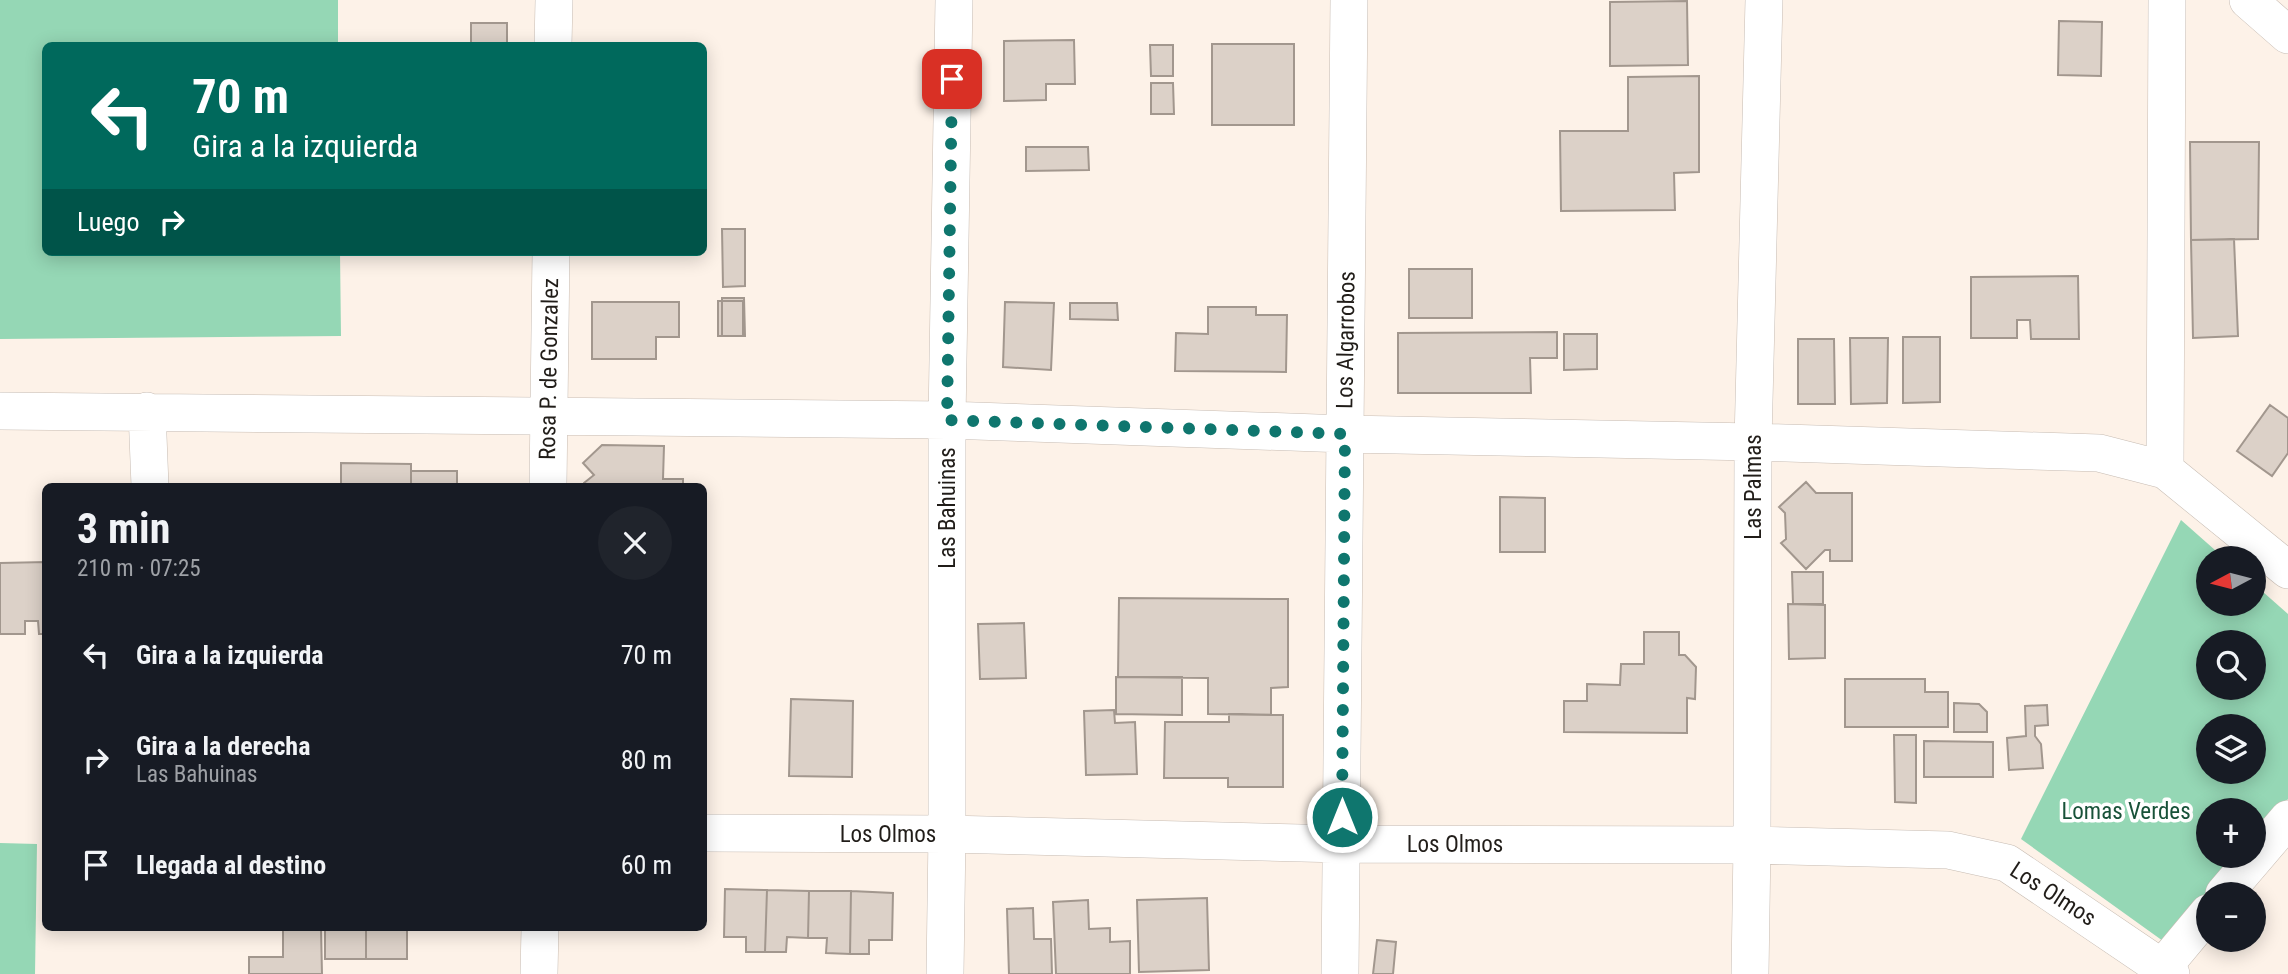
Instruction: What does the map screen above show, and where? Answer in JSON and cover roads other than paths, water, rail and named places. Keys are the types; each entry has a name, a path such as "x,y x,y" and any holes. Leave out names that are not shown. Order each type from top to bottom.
{"street":[{"path":"553,42 554,0"},
{"name":"Las Bahuinas","path":"945,974 947,420 954,0"},
{"name":"Los Algarrobos","path":"1340,974 1349,0"},
{"name":"Las Palmas","path":"1750,974 1752,442 1763,0"},
{"path":"2165,470 2167,0"},
{"path":"2248,0 2288,35"},
{"name":"Rosa P. de Gonzalez","path":"548,483 551,256"},
{"path":"0,411 947,420 1345,434 1752,442 2099,453 2165,470 2288,570"},
{"path":"147,411 150,483"},
{"path":"2234,882 2288,818"},
{"name":"Los Olmos","path":"707,833 947,834 1342,844 1752,845 1948,850 2007,863 2163,972"},
{"path":"2163,972 2196,929"},
{"path":"539,974 540,931"}],"park label":[{"name":"Lomas Verdes","path":"2126,811"}]}
